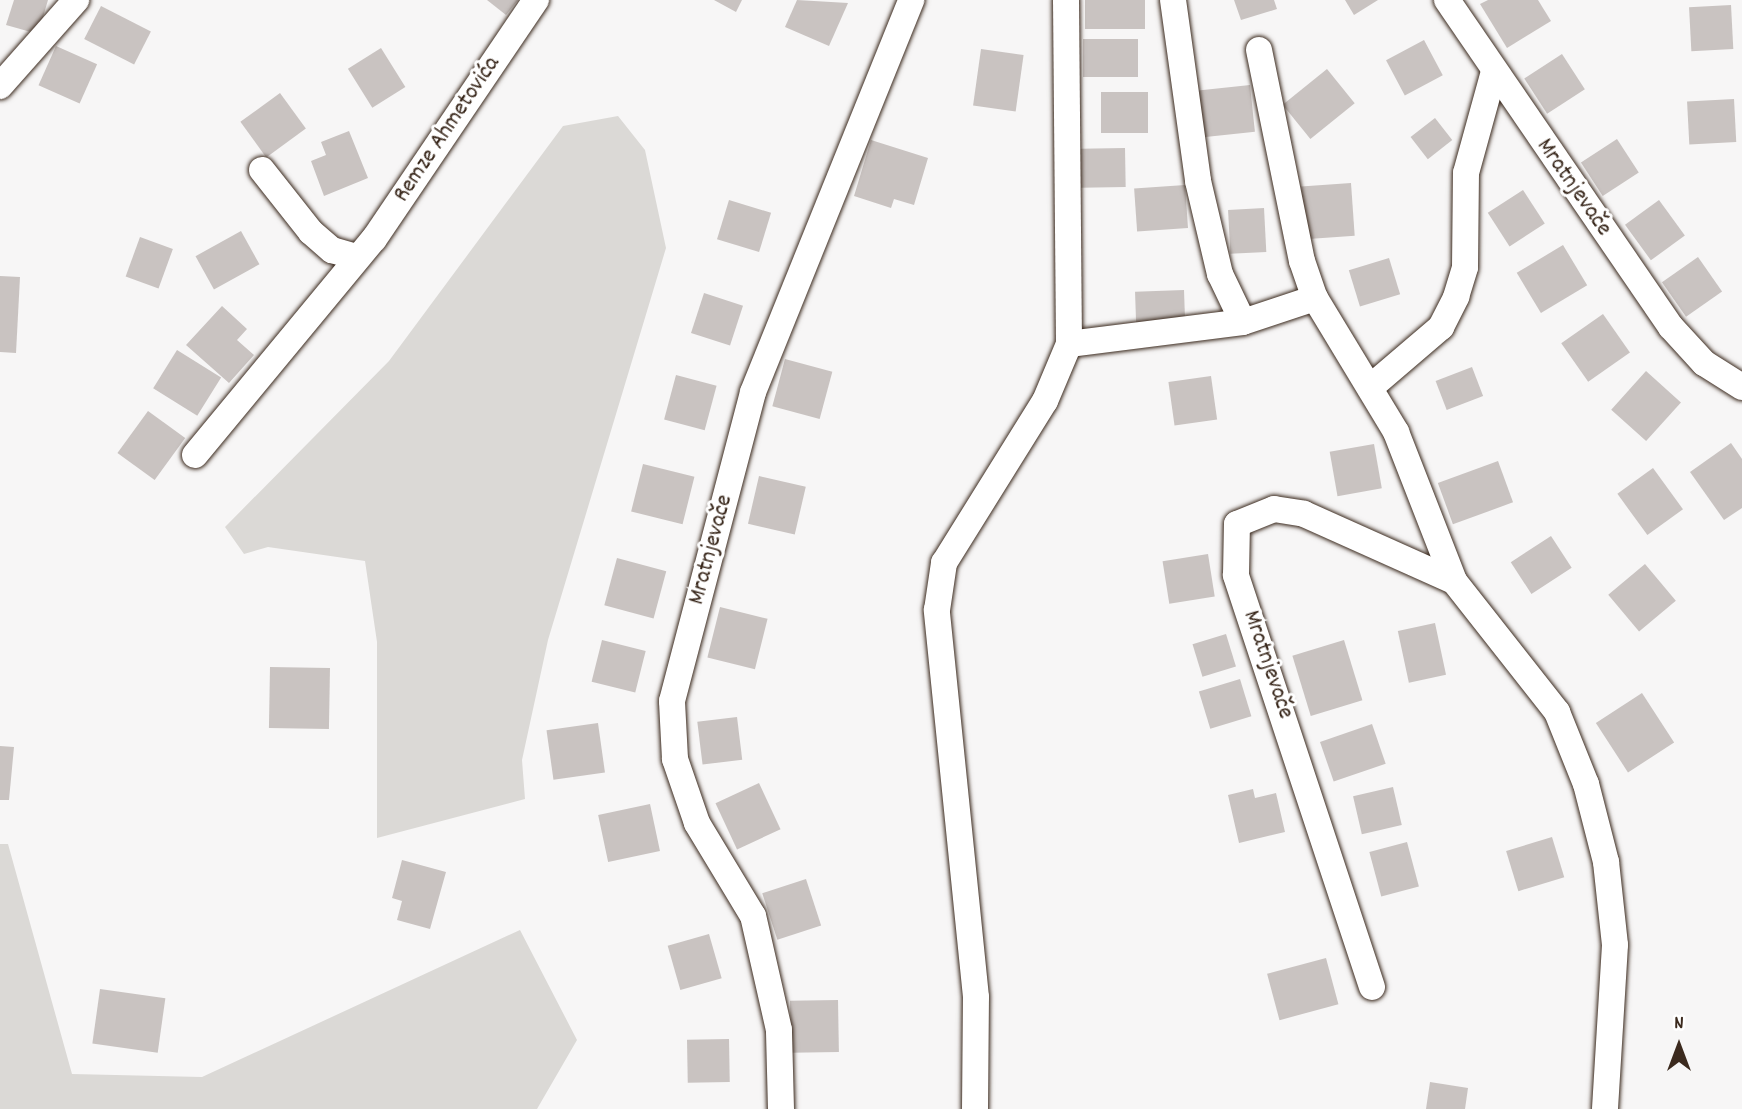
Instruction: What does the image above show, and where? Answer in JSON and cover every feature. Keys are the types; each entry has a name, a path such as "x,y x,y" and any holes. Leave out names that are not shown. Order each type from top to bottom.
{"street":[{"path":"0,86 76,0"},
{"name":"Remze Ahmetovića","path":"195,455 357,257 536,0"},
{"name":"Mratnjevače","path":"781,1109 779,1030 753,916 697,823 675,759 672,701 753,392 911,0"},
{"path":"975,1109 976,997 937,610 944,563 1045,401 1069,344 1066,0"},
{"path":"1173,0 1198,181 1220,274 1242,322"},
{"name":"Mratnjevače","path":"1447,0 1493,75 1671,327 1704,363 1742,387"},
{"name":"Mratnjevače","path":"1259,50 1301,261 1315,298 1372,387 1431,510 1454,581 1557,712 1586,784 1606,862 1615,945 1605,1109"},
{"path":"1372,387 1441,327 1456,297 1465,267 1466,173 1493,75"},
{"path":"262,170 311,232 332,250 357,257"},
{"path":"1069,344 1242,322 1315,298"},
{"name":"Mratnjevače","path":"1372,986 1236,575 1237,524 1274,509 1304,514 1454,581"}],"shaded area":[{"path":"618,116 645,150 666,248 548,640 522,760 525,799 377,838 377,642 365,561 268,547 244,554 225,527 389,361 563,126"},
{"path":"0,844 8,844 72,1074 202,1077 520,930 577,1040 537,1109 0,1109"}],"building":[{"path":"14,0 48,0 38,34 6,25"},
{"path":"487,0 518,0 506,15"},
{"path":"714,0 742,0 736,12"},
{"path":"797,0 848,3 829,46 785,27"},
{"path":"1085,0 1145,0 1145,29 1085,29"},
{"path":"1234,0 1274,0 1277,9 1241,20"},
{"path":"1345,0 1378,0 1354,15"},
{"path":"1488,0 1538,0 1551,21 1507,48 1480,4"},
{"path":"1731,5 1733,49 1691,51 1689,7"},
{"path":"101,6 151,31 134,64 84,39"},
{"path":"1083,39 1138,39 1138,77 1083,77"},
{"path":"1424,40 1443,75 1405,96 1386,60"},
{"path":"56,46 97,64 80,104 39,85"},
{"path":"381,48 405,87 372,108 348,69"},
{"path":"981,49 1024,55 1016,111 973,105"},
{"path":"1562,54 1585,89 1547,114 1524,79"},
{"path":"1327,69 1355,103 1310,139 1283,105"},
{"path":"1250,85 1255,132 1203,137 1198,90"},
{"path":"1101,92 1148,92 1148,133 1101,133"},
{"path":"280,93 306,129 266,157 240,122"},
{"path":"1734,99 1736,142 1689,144 1687,101"},
{"path":"1435,118 1452,140 1428,159 1411,137"},
{"path":"349,131 368,178 324,196 311,161 326,155 321,142"},
{"path":"1617,139 1639,173 1603,196 1581,162"},
{"path":"871,140 928,158 914,205 894,199 891,208 854,196"},
{"path":"1125,148 1126,187 1081,188 1080,149"},
{"path":"1351,183 1355,236 1305,239 1301,186"},
{"path":"1185,185 1188,228 1137,231 1134,189"},
{"path":"1523,190 1545,224 1510,246 1488,213"},
{"path":"729,200 771,213 759,252 717,239"},
{"path":"1659,200 1685,236 1651,260 1625,225"},
{"path":"1264,208 1266,252 1230,254 1228,210"},
{"path":"241,231 259,264 214,289 196,256"},
{"path":"140,237 173,249 159,288 126,276"},
{"path":"1563,245 1587,285 1541,313 1517,273"},
{"path":"1698,257 1722,291 1686,317 1662,282"},
{"path":"1389,258 1400,294 1360,307 1349,270"},
{"path":"0,276 20,277 16,353 0,352"},
{"path":"1184,290 1185,321 1136,323 1135,292"},
{"path":"704,293 743,306 730,346 691,333"},
{"path":"222,306 247,329 237,340 254,355 229,383 186,345"},
{"path":"1603,314 1630,353 1588,382 1561,343"},
{"path":"177,350 221,378 197,416 153,388"},
{"path":"785,359 832,372 820,419 772,406"},
{"path":"1472,367 1483,396 1447,410 1436,381"},
{"path":"1646,371 1681,402 1646,441 1611,410"},
{"path":"676,375 717,386 705,430 664,419"},
{"path":"1211,376 1217,420 1175,426 1168,382"},
{"path":"148,411 185,438 155,480 117,453"},
{"path":"1731,443 1742,459 1742,508 1724,520 1690,472"},
{"path":"1374,444 1382,488 1337,496 1330,452"},
{"path":"1498,461 1513,502 1453,524 1438,483"},
{"path":"643,464 694,477 683,524 631,512"},
{"path":"1653,468 1683,509 1647,535 1617,494"},
{"path":"759,476 806,487 795,535 748,524"},
{"path":"1551,536 1572,568 1531,594 1511,562"},
{"path":"1208,554 1215,596 1169,604 1163,561"},
{"path":"617,558 666,571 654,619 604,605"},
{"path":"1645,564 1676,601 1639,632 1608,595"},
{"path":"720,607 768,619 755,669 707,657"},
{"path":"1435,623 1446,675 1409,683 1398,631"},
{"path":"1226,634 1236,667 1202,677 1193,644"},
{"path":"602,640 646,651 635,693 592,682"},
{"path":"1344,640 1362,700 1311,716 1292,656"},
{"path":"270,667 330,668 329,729 269,728"},
{"path":"1240,679 1251,716 1210,729 1199,692"},
{"path":"1642,693 1674,742 1628,772 1596,723"},
{"path":"737,717 742,760 703,765 697,722"},
{"path":"598,723 605,773 553,780 547,730"},
{"path":"1372,724 1386,764 1334,782 1320,742"},
{"path":"0,746 14,747 9,800 0,800"},
{"path":"759,783 781,829 737,850 715,803"},
{"path":"1393,787 1402,825 1362,834 1353,796"},
{"path":"1253,789 1255,798 1276,793 1285,832 1239,843 1228,795"},
{"path":"650,804 660,851 608,862 598,815"},
{"path":"1552,837 1564,877 1518,891 1506,851"},
{"path":"1407,842 1419,886 1381,897 1369,852"},
{"path":"402,860 446,872 430,929 397,920 402,901 392,898"},
{"path":"806,879 821,926 777,940 762,893"},
{"path":"709,934 722,978 680,990 668,946"},
{"path":"1326,958 1338,1004 1280,1020 1267,974"},
{"path":"100,989 165,998 158,1053 92,1043"},
{"path":"838,1000 839,1052 791,1053 790,1001"},
{"path":"729,1039 730,1082 688,1083 687,1040"},
{"path":"1430,1082 1468,1088 1465,1109 1426,1109"}]}
